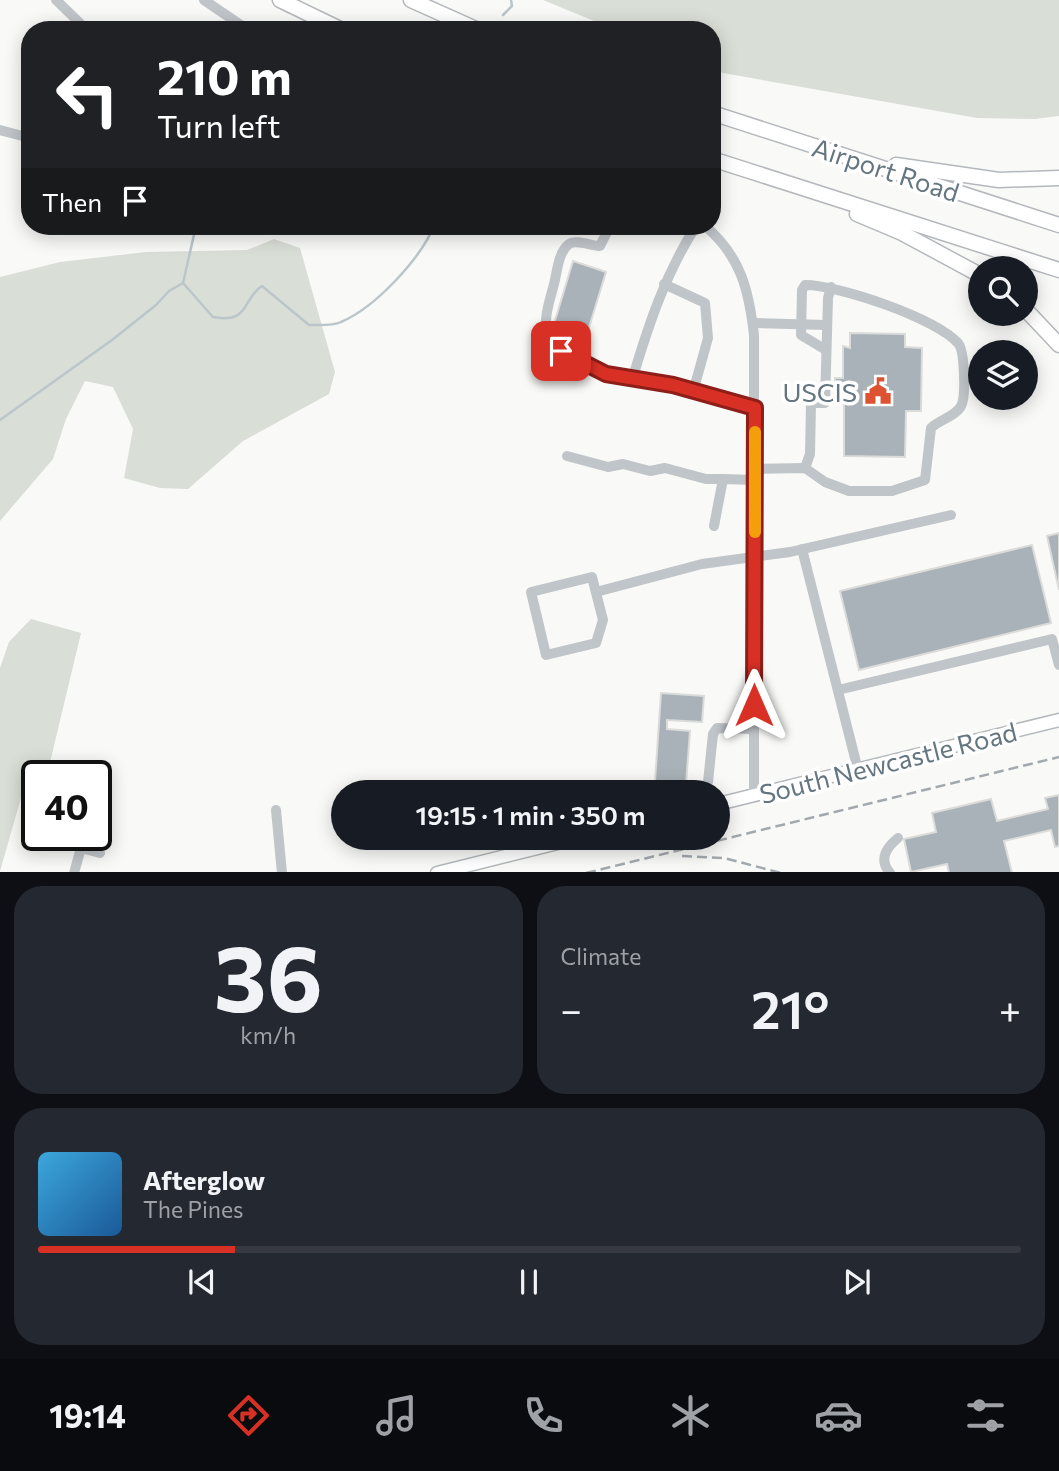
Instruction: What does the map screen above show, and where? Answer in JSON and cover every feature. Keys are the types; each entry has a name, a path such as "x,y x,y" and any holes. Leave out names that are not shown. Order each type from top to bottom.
{"highway":[{"path":"280,0 323,21"},
{"path":"411,0 458,21"},
{"name":"Airport Road","path":"721,116 1059,225"},
{"path":"850,158 967,177 1059,178"},
{"name":"Airport Road","path":"721,162 1059,270"},
{"path":"751,172 902,233 968,269"},
{"path":"1038,323 1059,345"}],"main road":[{"name":"South Newcastle Road","path":"730,801 1059,720"},
{"path":"441,872 530,850"}],"street":[{"path":"56,0 78,21"},
{"path":"204,0 235,21"},
{"path":"0,130 21,136"},
{"path":"606,235 600,246 574,242 567,246 559,260 546,328 549,340 570,356 606,374 634,377 755,408"},
{"path":"634,377 652,313 676,256 690,235"},
{"path":"714,235 727,247 740,267 749,291 753,323 754,795"},
{"path":"664,284 705,303 708,338 693,392"},
{"path":"567,456 608,467 623,464 650,471 665,468 706,479 805,468 825,482 849,491 892,491 913,486 927,476 931,428 959,409 962,402 963,355 958,343 909,314 831,287 805,285 802,290 801,335 826,350"},
{"path":"805,468 810,454 811,403 825,403 826,325 831,287"},
{"path":"753,323 826,325"},
{"path":"714,526 723,479"},
{"path":"596,592 702,564 802,549 951,515"},
{"path":"802,549 858,770"},
{"path":"592,577 596,592 603,620 596,643 546,655 531,592 592,577"},
{"path":"838,691 1052,639 1059,665"},
{"path":"708,780 713,734 717,728 754,729"},
{"path":"276,810 282,872"},
{"path":"890,872 884,857 887,847 898,838"},
{"path":"74,872 81,848 100,853"}],"shaded area":[{"path":"543,0 1059,0 1059,116 1035,119 977,118 723,73 721,21 594,21"},
{"path":"274,239 300,248 335,372 329,394 243,441 188,489 160,488 124,478 133,429 113,387 85,381 66,419 53,459 0,521 0,277 60,262 146,252 247,250"},
{"path":"31,619 81,633 51,760 21,760 21,798 0,871 0,668 9,642"}],"building":[{"path":"573,261 606,272 587,334 554,324"},
{"name":"USCIS","path":"850,333 905,334 905,347 922,348 921,411 906,411 905,457 844,456 844,404 834,404 835,378 843,378 843,346 850,348"},
{"path":"1059,533 1059,590 1047,536"},
{"path":"1032,545 1051,623 859,670 840,591"},
{"path":"661,693 704,696 702,722 667,720 667,729 690,731 686,780 655,780"},
{"path":"1059,795 1059,846 1055,847 1051,830 1004,841 1012,872 949,872 947,864 911,872 904,839 936,832 932,813 991,799 997,821 1048,809 1045,798"}],"waterway":[{"path":"503,15 512,6 511,0"},
{"path":"0,420 112,340 156,305 169,291 183,283 194,235"},
{"path":"183,283 213,317 234,317 262,286 309,325 334,324 354,315 382,294 408,267 429,235"}],"railway":[{"path":"590,872 1059,757"},
{"path":"682,856 724,858 777,872"}],"slow traffic":[{"path":"755,432 755,532"}],"place":[{"name":"USCIS","path":"878,391"}],"route":[{"path":"561,351 606,374 673,385 755,408 754,705"}]}
